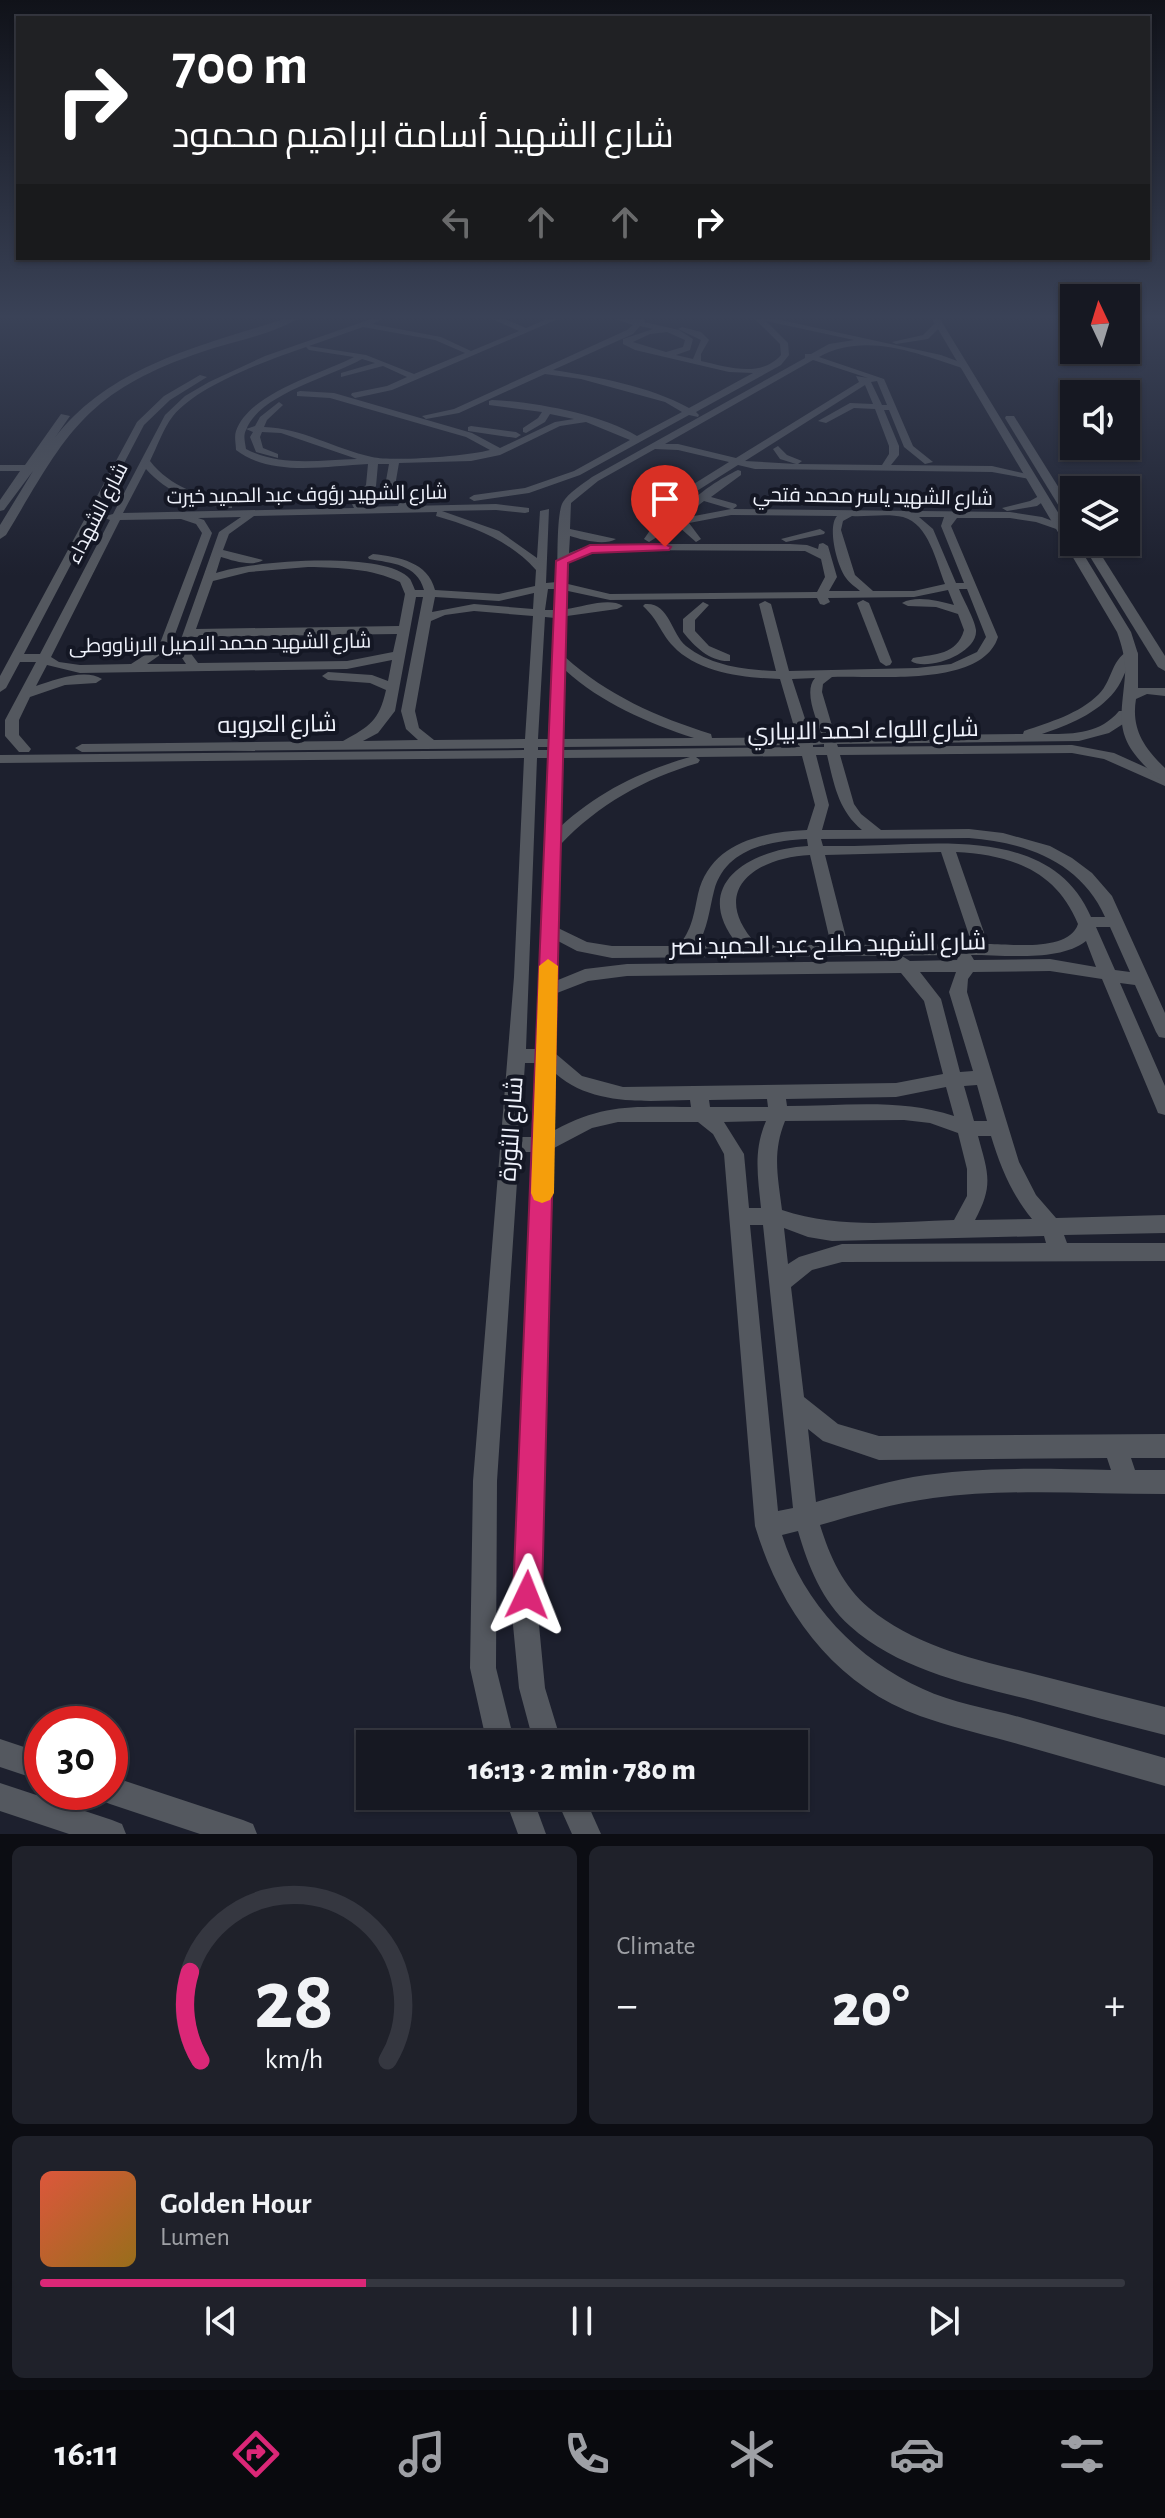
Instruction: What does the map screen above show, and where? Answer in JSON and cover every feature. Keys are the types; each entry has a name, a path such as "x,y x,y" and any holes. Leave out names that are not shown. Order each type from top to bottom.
{"street":[{"path":"0,508 58,422 78,405"},
{"path":"0,535 77,417 94,405"},
{"name":"شارع الشهداء","path":"0,688 140,424 158,405"},
{"name":"شارع الشهداء","path":"24,749 6,732 164,422 181,405"},
{"path":"265,405 255,411 241,429 238,441 241,450 262,461 284,464 374,463 456,453 516,435 542,420 547,411"},
{"path":"282,405 269,412 257,429 256,446 265,453 291,458 459,460 500,452 563,423 582,421"},
{"path":"359,405 469,435 500,452"},
{"path":"401,405 459,426 497,435 516,435"},
{"path":"426,416 452,412 468,405"},
{"path":"452,412 465,415 488,405"},
{"path":"519,405 626,433 637,440"},
{"path":"558,405 639,427 662,427"},
{"path":"687,413 688,405"},
{"path":"525,510 514,501 526,491 570,476 703,405"},
{"path":"545,511 567,503 595,479 728,405"},
{"path":"649,539 674,529 688,509 703,496 747,461 830,405"},
{"path":"696,539 674,529 667,510 674,501 747,461 778,449 853,405 893,408"},
{"path":"891,405 914,453 928,462"},
{"path":"988,405 1060,525"},
{"path":"997,405 1060,500"},
{"path":"878,407 895,453"},
{"path":"255,411 269,412 279,420 392,459"},
{"path":"687,413 704,418"},
{"path":"459,426 465,415"},
{"path":"270,429 279,420"},
{"path":"626,433 639,427"},
{"path":"529,428 543,431"},
{"path":"241,429 270,429 364,457 374,463"},
{"path":"679,432 693,443 747,461 886,465 928,462 1003,466 1032,478"},
{"path":"486,444 497,435"},
{"path":"653,446 678,447 747,461 1003,466 1020,458"},
{"path":"321,457 339,449"},
{"path":"778,449 780,455 797,461"},
{"path":"37,452 54,451"},
{"path":"895,453 914,453"},
{"path":"886,465 895,453"},
{"path":"392,459 391,489 402,506"},
{"path":"144,460 158,476 173,486 228,506"},
{"path":"358,507 369,489 374,463"},
{"path":"0,468 21,476 38,476"},
{"path":"0,475 38,476"},
{"path":"526,491 554,490 566,496 567,503"},
{"name":"شارع الشهيد رؤوف عبد الحميد خيرت","path":"91,514 228,506 402,506 526,491"},
{"name":"شارع الشهيد ياسر محمد فتحي","path":"703,496 721,508 952,518 1027,511 1043,498"},
{"name":"شارع الثورة","path":"544,1730 532,1688 526,1625 545,1144 558,657 563,530 567,503"},
{"name":"شارع الشهيد رؤوف عبد الحميد خيرت","path":"402,506 415,510 545,511"},
{"name":"شارع الشهيد رؤوف عبد الحميد خيرت","path":"117,513 256,514 358,507"},
{"name":"شارع الشهيد ياسر محمد فتحي","path":"674,529 721,508 1027,511 1060,527"},
{"path":"415,510 456,518 491,531 521,549 541,569"},
{"name":"شارع الثورة","path":"498,1730 483,1668 485,1481 516,1056 545,511"},
{"path":"797,513 813,521 838,520 850,513"},
{"path":"154,657 190,661 189,633 224,532 236,522 256,514"},
{"path":"904,514 923,523 952,518"},
{"path":"180,515 202,524 236,522"},
{"path":"649,606 663,616 670,635 678,645 700,659 738,671 861,667 935,670 970,662 984,653 991,643 992,632 946,526 952,518"},
{"path":"838,520 836,530 853,582 867,599 886,662"},
{"path":"813,521 820,532 831,577 823,599"},
{"path":"703,605 691,615 687,624 691,637 699,645 729,658 780,669 830,673 953,654 964,646 969,636 965,615 923,523"},
{"path":"130,668 154,657 166,643 207,533 202,524"},
{"path":"563,530 584,537 805,543 826,557"},
{"path":"562,561 590,549 805,543 820,532"},
{"path":"584,537 583,543 590,549"},
{"path":"218,552 237,564 369,566 400,576 408,584 411,594 388,711 373,730 343,745"},
{"path":"208,579 237,564 366,556 392,560 421,572 429,582 430,592 408,711 415,732 431,745"},
{"path":"1079,556 1120,626 1132,653 1133,675 1124,714 1127,729 1135,745 1165,780"},
{"path":"1096,556 1165,667"},
{"path":"830,583 841,585 853,582"},
{"path":"411,594 430,592 462,597 497,597 516,595 540,586 561,586 585,594 610,597 867,599 937,604 965,615 987,619"},
{"path":"867,599 953,586 973,586"},
{"path":"935,591 943,598 937,604"},
{"path":"585,594 582,602 587,609"},
{"path":"425,619 442,612 472,607 560,614 587,609 765,604 823,599"},
{"path":"765,604 780,669 792,692 822,805 816,843 841,951"},
{"path":"189,633 404,630"},
{"path":"1011,739 1061,722 1094,704 1109,690 1120,662 1132,653"},
{"name":"شارع الشهيد محمد الاصيل الارناووطى","path":"44,658 71,668 130,668 190,661 374,662 399,655"},
{"path":"558,657 592,686 621,704 719,748"},
{"path":"16,658 44,658"},
{"path":"372,679 380,672 374,662"},
{"path":"63,681 60,676 71,668"},
{"path":"830,673 820,679 816,688 847,804 855,817 877,835"},
{"name":"شارع الشهيد محمد الاصيل الارناووطى","path":"24,695 63,681 344,676 372,679 392,688"},
{"path":"1128,697 1145,690 1165,692"},
{"name":"شارع اللواء احمد الابياري","path":"831,747 1083,737 1110,728 1124,714"},
{"path":"373,730 389,734 415,732"},
{"name":"شارع العروبه","path":"0,749 227,753 343,745 431,745 530,750"},
{"name":"شارع اللواء احمد الابياري","path":"555,750 807,747 1083,750 1127,761 1165,780"},
{"path":"552,844 584,813 623,787 719,748"},
{"name":"شارع العروبه","path":"0,759 555,750"},
{"path":"753,951 737,935 728,917 727,897 730,887 745,870 767,858 816,843 877,835 963,842 1017,840 1069,862 1095,884 1116,922 1165,1032"},
{"path":"682,952 697,935 708,879 722,861 741,848 763,839 947,849 963,842 1011,856 1039,867 1071,893 1087,922 1165,1108"},
{"path":"947,849 982,950"},
{"path":"1087,922 1116,922"},
{"name":"شارع الشهيد صلاح عبد الحميد نصر","path":"965,958 982,950 1066,946 1081,936 1087,922"},
{"name":"شارع الشهيد صلاح عبد الحميد نصر","path":"549,930 571,942 597,950 753,951 798,959 841,951 901,958"},
{"path":"901,958 932,999 977,1169 978,1186 973,1208 961,1227"},
{"path":"965,958 958,992 999,1129 1014,1175 1029,1201 1050,1225 1060,1253"},
{"name":"شارع الشهيد صلاح عبد الحميد نصر","path":"547,991 571,979 613,971 798,959 965,958 1062,966 1111,978 1141,979"},
{"path":"516,1056 546,1056 576,1081 607,1092 700,1104 720,1129 734,1154 767,1526 778,1561 805,1612 846,1657 882,1683 921,1703 1165,1772"},
{"path":"777,1103 909,1089 953,1079 984,1078"},
{"path":"510,1145 545,1144 602,1117 700,1104 777,1103 917,1114 966,1128 999,1129"},
{"path":"777,1103 767,1149 778,1284 806,1518 816,1551 838,1591 869,1625 893,1642 945,1665 1165,1721"},
{"path":"740,1217 773,1216 808,1228 832,1232 1165,1224"},
{"path":"778,1284 806,1263 842,1253 1165,1252"},
{"path":"792,1402 831,1433 879,1448 1165,1446"},
{"path":"1115,1446 1127,1482"},
{"path":"767,1526 806,1518 870,1497 933,1486 1165,1482"},
{"path":"0,1753 24,1761"},
{"path":"128,1796 243,1834"},
{"path":"0,1797 112,1834"},
{"path":"523,1810 532,1834"},
{"path":"576,1810 587,1834"}],"slow traffic":[{"path":"542,1193 548,966"}],"route":[{"path":"527,1595 545,1144 562,561 590,549 665,547"}]}
